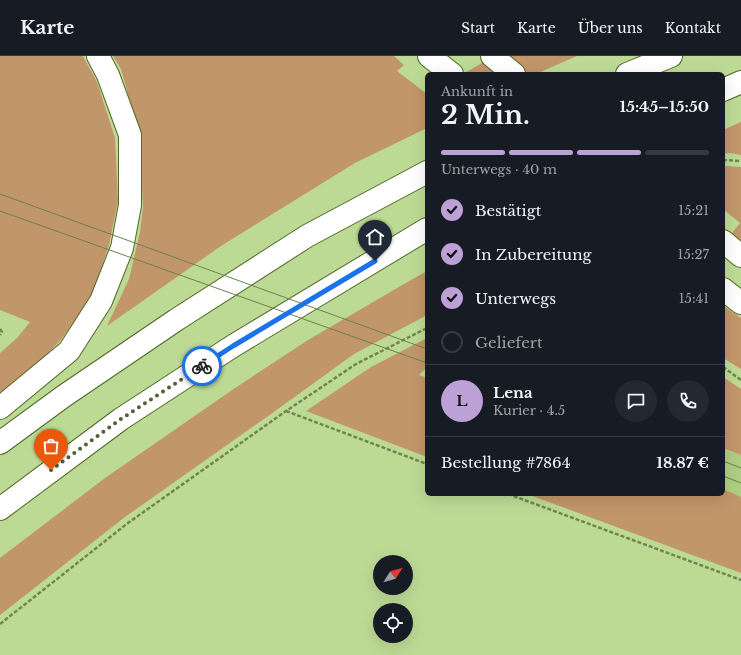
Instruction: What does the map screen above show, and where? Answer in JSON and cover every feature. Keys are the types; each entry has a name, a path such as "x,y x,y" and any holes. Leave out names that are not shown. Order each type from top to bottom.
{"highway":[{"path":"0,408 69,351 101,301 122,248 130,205 130,135 108,75 98,56"},
{"path":"492,56 512,72"},
{"path":"632,72 671,56"},
{"path":"725,89 741,82"},
{"path":"0,443 64,396 169,325 274,257 308,236 425,173"},
{"path":"0,509 121,419 233,346 425,230"},
{"path":"725,243 741,256"},
{"path":"725,291 741,303"}],"path":[{"path":"725,160 741,161"},
{"path":"0,329 2,332 0,335"},
{"path":"0,624 128,523 286,411 356,364 425,329"},
{"path":"725,368 741,380"},
{"path":"286,411 425,463"},
{"path":"513,496 741,580"}],"shaded area":[{"path":"0,56 83,56 97,82 115,138 118,201 109,245 92,297 60,341 21,380 0,398 0,353 17,338 30,322 0,310"},
{"path":"113,56 394,56 404,65 397,71 425,92 425,129 355,163 221,246 107,326 129,279 140,232 143,207 139,134 121,69"},
{"path":"494,56 577,56 541,72 466,72"},
{"path":"741,122 741,155 725,154 725,129"},
{"path":"725,166 741,167 741,241 732,233 740,223 725,211"},
{"path":"425,272 425,316 354,354 125,517 0,615 0,558 105,478 235,388 308,340"},
{"path":"725,307 741,318 741,369 725,359"},
{"path":"425,339 425,369 419,375 425,377 425,456 306,411 371,367"},
{"path":"725,378 741,389 741,455 725,449"},
{"path":"725,449 741,455 741,497 725,490"},
{"path":"725,490 741,497 741,573 532,496 725,496"}],"tram line":[{"path":"0,194 425,348"},
{"path":"0,211 425,362"},
{"path":"725,462 741,468"},
{"path":"725,477 741,483"}],"way so far":[{"path":"51,470 121,419 202,366"}],"route":[{"path":"202,366 375,261"}]}
